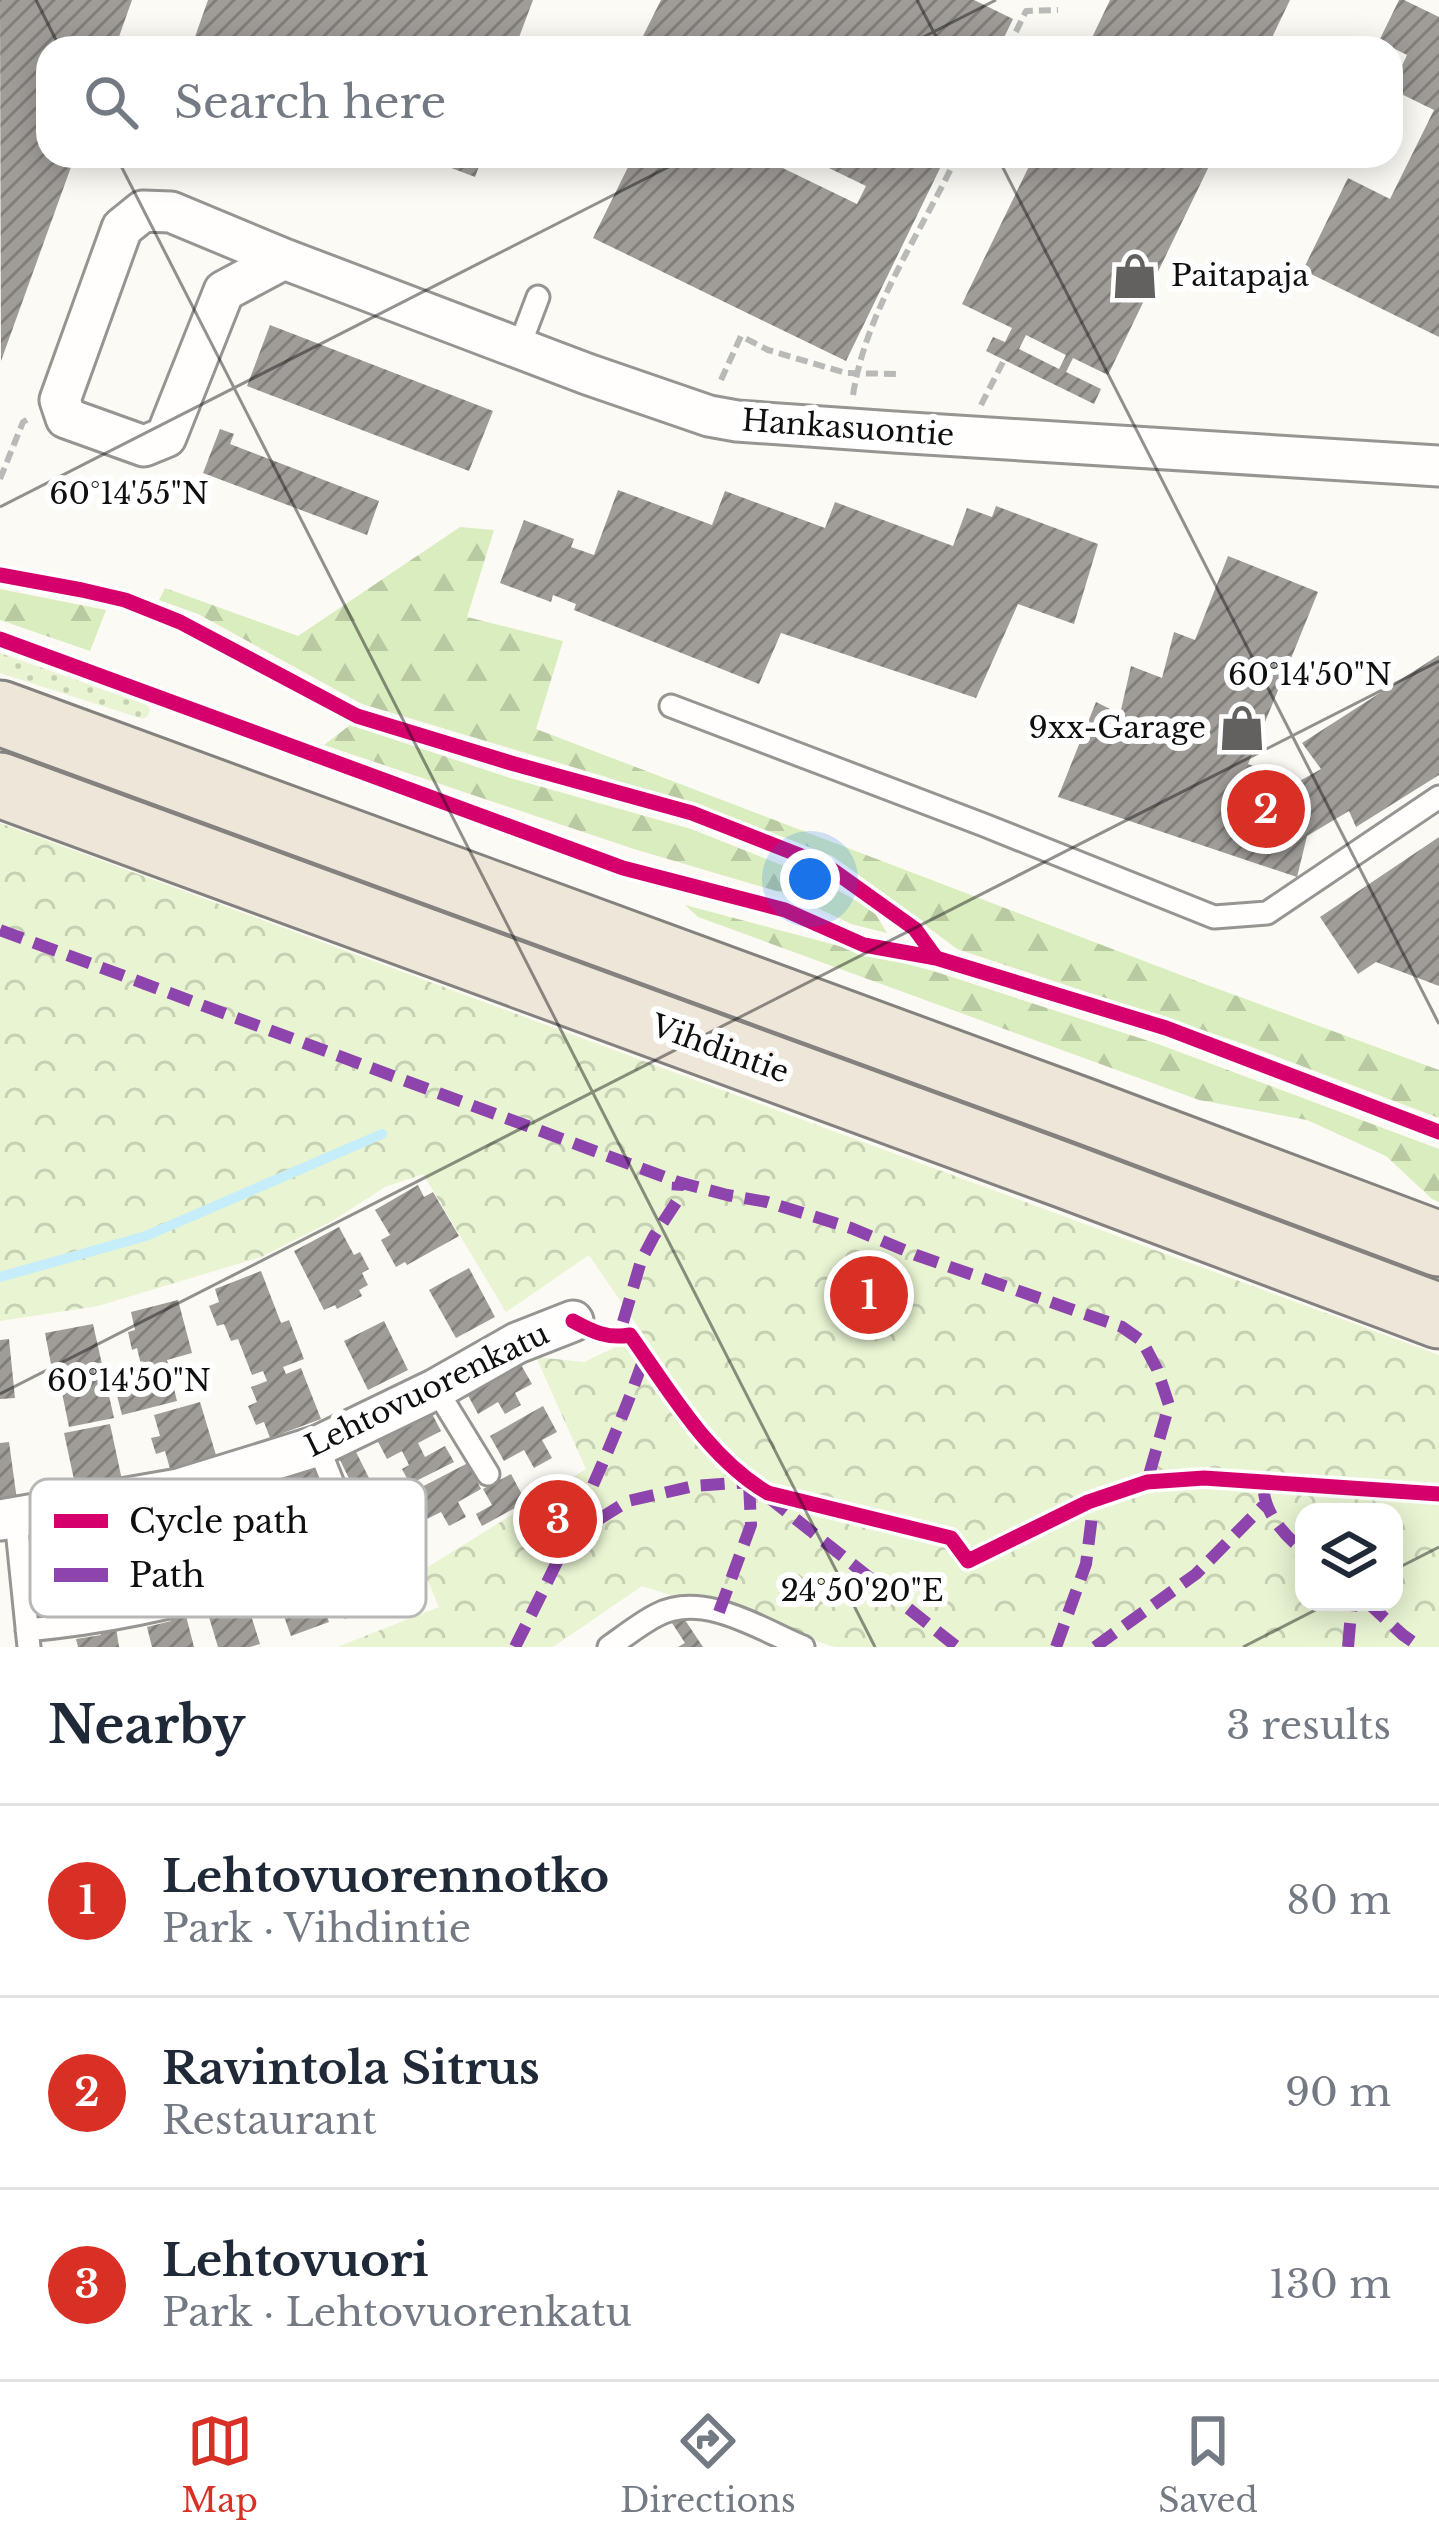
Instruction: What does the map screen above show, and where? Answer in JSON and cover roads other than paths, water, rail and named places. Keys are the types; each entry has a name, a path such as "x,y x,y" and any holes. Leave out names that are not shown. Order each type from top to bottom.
{"main road":[{"path":"0,713 1439,1244"},
{"name":"Vihdintie","path":"0,785 1439,1316"}],"street":[{"name":"Hankasuontie","path":"284,259 224,292 166,437 144,446 66,418 60,400 122,229 142,212 171,212 284,259 709,416 1439,466"},
{"name":"Lehtovuorenkatu","path":"211,1479 318,1446 436,1389 517,1343 573,1321"}],"lane":[{"path":"519,346 538,297"},
{"path":"671,706 1214,917 1267,913 1439,797"},
{"path":"436,1389 488,1474"},
{"path":"318,1446 331,1479"},
{"path":"8,1520 28,1638 115,1617"},
{"path":"609,1647 659,1613 688,1605 719,1612 802,1647"}],"waterway":[{"path":"0,1277 146,1236 382,1134"}],"place":[{"name":"Paitapaja","path":"1135,276"},
{"name":"9xx-Garage","path":"1242,728"},
{"name":"Ravintola Sitrus","path":"1266,809"},
{"name":"Lehtovuorennotko","path":"869,1295"},
{"name":"Lehtovuori","path":"558,1519"}]}
